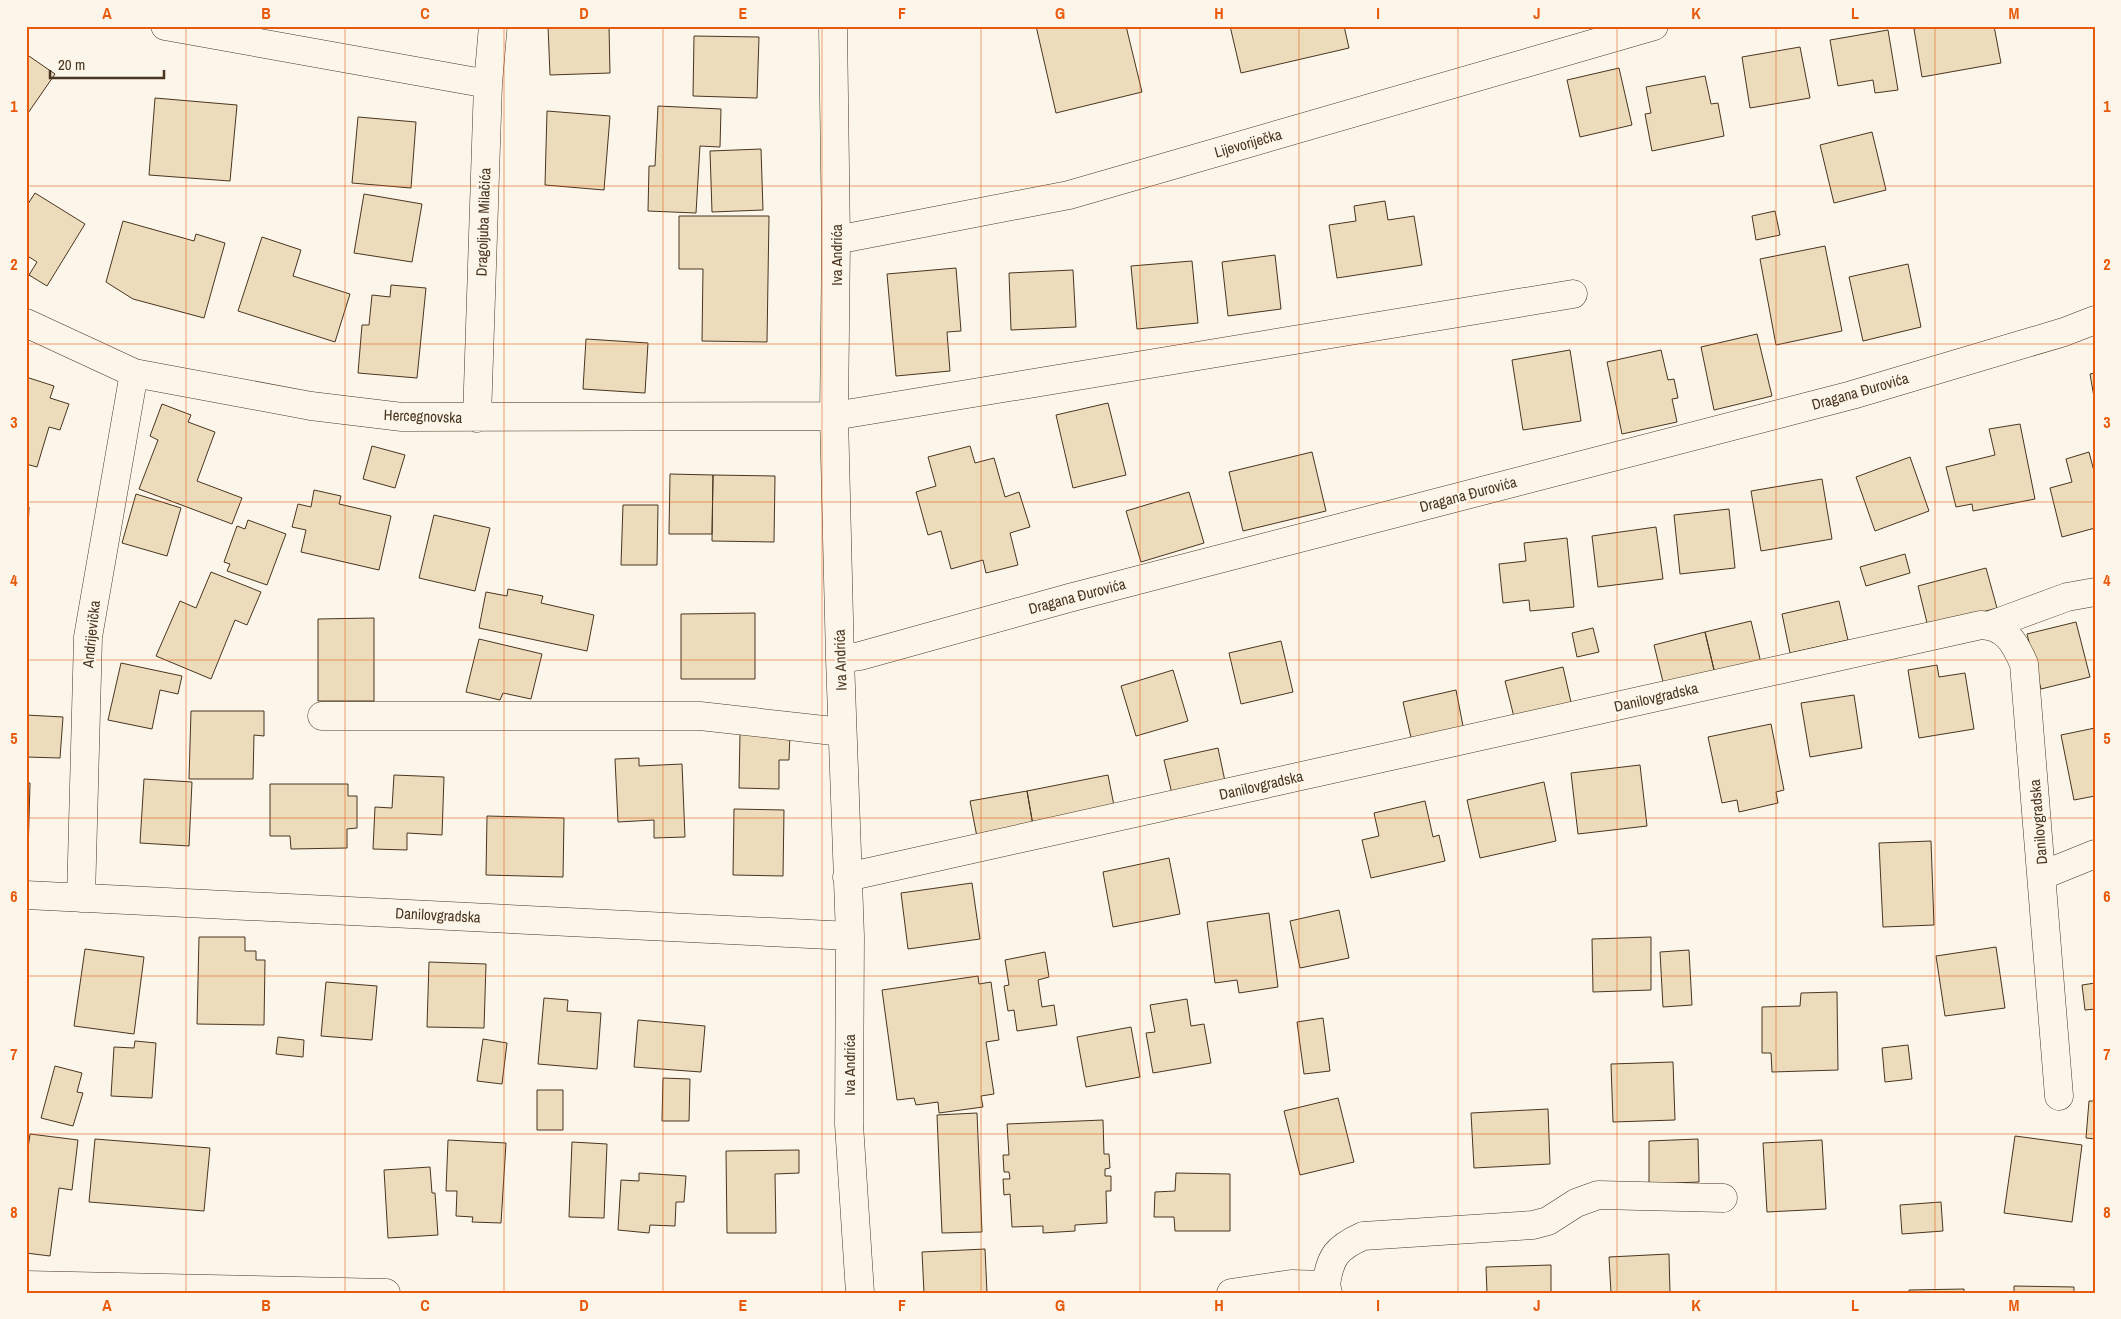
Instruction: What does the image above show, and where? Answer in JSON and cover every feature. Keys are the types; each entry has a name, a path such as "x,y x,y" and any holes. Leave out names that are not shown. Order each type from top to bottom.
{"street":[{"path":"165,26 488,84"},
{"name":"Dragoljuba Milačića","path":"477,418 488,84 493,26"},
{"name":"Iva Andrića","path":"833,26 836,240 834,416 842,732 850,936 849,1124 860,1293"},
{"name":"Lijevoriječka","path":"836,240 1069,195 1654,26"},
{"name":"Hercegnovska","path":"26,323 134,372 311,406 402,417 834,416 1573,294"},
{"name":"Dragana Đurovića","path":"840,659 860,656 1069,598 1852,395 2064,332 2095,320"},
{"name":"Andrijevička","path":"81,898 88,637 134,372"},
{"path":"1991,625 2067,597 2095,592"},
{"name":"Danilovgradska","path":"847,877 1981,624 1991,625 2003,631 2014,641 2024,664 2043,875 2059,1096"},
{"path":"322,716 700,716 842,732"},
{"path":"2043,875 2095,854"},
{"name":"Danilovgradska","path":"26,895 850,936"},
{"path":"1231,1293 1291,1284 1327,1289 1329,1264 1349,1242 1363,1236 1533,1225 1548,1221 1576,1203 1598,1195 1723,1198"},
{"path":"26,1285 386,1293"}],"building":[{"path":"548,26 609,26 610,73 550,75"},
{"path":"1036,26 1126,26 1142,92 1056,113"},
{"path":"1230,26 1344,26 1349,48 1241,73"},
{"path":"1929,26 1994,26 2001,63 1922,77 1914,29"},
{"path":"1888,30 1898,90 1875,93 1873,80 1838,86 1830,40"},
{"path":"694,36 759,37 757,98 693,96"},
{"path":"1800,47 1810,98 1750,108 1742,57"},
{"path":"26,54 55,74 26,116"},
{"path":"1619,68 1632,125 1580,137 1567,80"},
{"path":"1705,76 1711,104 1718,103 1724,136 1652,151 1645,114 1651,113 1646,87"},
{"path":"155,98 237,105 230,181 149,175"},
{"path":"658,106 721,109 720,147 700,146 696,213 648,211 649,166 655,166"},
{"path":"547,111 610,116 604,190 545,185"},
{"path":"358,117 416,122 411,188 352,183"},
{"path":"1872,132 1886,190 1834,203 1820,145"},
{"path":"761,149 763,210 712,212 710,151"},
{"path":"35,193 85,224 47,286 29,275 37,262 26,255 26,207"},
{"path":"364,194 422,204 412,262 354,253"},
{"path":"1385,201 1388,220 1414,216 1422,265 1337,278 1329,225 1356,221 1354,206"},
{"path":"1775,211 1780,235 1756,240 1752,216"},
{"path":"679,216 769,216 767,342 702,341 703,269 679,269"},
{"path":"123,221 194,241 196,234 225,243 204,318 133,299 106,282"},
{"path":"262,237 301,250 293,276 350,294 335,342 238,311"},
{"path":"1825,246 1842,331 1776,345 1760,259"},
{"path":"1275,255 1281,309 1228,316 1222,262"},
{"path":"1192,261 1198,323 1137,329 1131,266"},
{"path":"1908,264 1921,327 1863,341 1849,277"},
{"path":"956,268 961,331 947,332 950,371 896,376 887,274"},
{"path":"1073,270 1076,327 1011,330 1009,273"},
{"path":"391,285 426,288 417,378 358,373 362,325 369,325 372,295 390,297"},
{"path":"1757,334 1772,396 1714,410 1701,347"},
{"path":"586,339 648,343 645,393 583,389"},
{"path":"1570,350 1581,421 1523,430 1512,360"},
{"path":"1661,350 1668,380 1674,379 1678,398 1672,399 1677,422 1622,434 1607,362"},
{"path":"2095,373 2095,403 2090,374"},
{"path":"26,377 54,386 50,398 69,404 60,430 49,427 37,467 26,464"},
{"path":"1108,403 1126,475 1073,488 1056,415"},
{"path":"162,404 191,415 188,422 215,432 197,481 242,498 232,524 139,489 158,440 150,436"},
{"path":"2020,424 2035,499 1973,511 1972,504 1956,507 1946,467 1995,455 1989,429"},
{"path":"372,446 405,455 395,488 363,479"},
{"path":"970,446 975,463 994,458 1005,497 1019,492 1030,527 1010,533 1018,565 986,573 983,560 951,569 941,531 928,535 916,492 936,486 928,457"},
{"path":"1312,452 1326,511 1243,531 1229,472"},
{"path":"2089,452 2095,475 2095,528 2062,537 2050,488 2072,482 2066,459"},
{"path":"1910,457 1929,511 1875,531 1856,477"},
{"path":"670,474 713,475 712,534 669,534"},
{"path":"713,475 775,476 774,542 712,541"},
{"path":"1822,479 1832,539 1761,551 1751,491"},
{"path":"314,490 341,496 339,504 391,516 379,570 301,552 306,530 292,527 298,504 311,507"},
{"path":"1189,492 1204,543 1141,562 1126,511"},
{"path":"136,494 181,508 167,556 122,543"},
{"path":"623,505 658,505 657,565 621,565"},
{"path":"26,507 29,507 26,572"},
{"path":"1729,509 1735,568 1680,574 1674,515"},
{"path":"434,515 490,528 475,591 419,578"},
{"path":"248,520 286,534 267,585 227,571 230,564 224,562 237,526 245,529"},
{"path":"1656,527 1663,579 1598,587 1592,536"},
{"path":"1567,538 1574,607 1530,611 1529,600 1503,603 1499,564 1526,561 1524,543"},
{"path":"1905,554 1910,573 1866,586 1860,567"},
{"path":"1986,568 1997,608 1928,627 1918,586"},
{"path":"211,572 261,592 247,625 235,620 211,679 156,656 180,601 196,608"},
{"path":"508,589 543,596 541,603 594,615 587,651 479,628 486,592 507,596"},
{"path":"1839,601 1848,640 1790,653 1782,614"},
{"path":"755,613 755,679 681,679 681,614"},
{"path":"374,618 374,701 318,701 318,619"},
{"path":"1751,621 1761,663 1715,674 1705,632"},
{"path":"2076,622 2090,677 2041,689 2027,634"},
{"path":"1593,628 1599,652 1577,657 1572,633"},
{"path":"1705,632 1715,674 1664,686 1654,645"},
{"path":"479,639 542,654 531,699 503,693 500,700 466,692"},
{"path":"1281,641 1293,692 1241,704 1229,653"},
{"path":"121,663 182,676 178,694 160,690 152,729 108,720"},
{"path":"1937,665 1939,677 1965,673 1974,729 1919,738 1908,670"},
{"path":"1563,667 1573,711 1516,725 1505,681"},
{"path":"1173,670 1188,721 1136,736 1121,686"},
{"path":"1456,690 1464,731 1412,742 1403,702"},
{"path":"1854,695 1862,748 1810,757 1801,703"},
{"path":"191,711 264,711 264,736 254,735 253,779 189,779"},
{"path":"26,715 63,717 60,758 26,757"},
{"path":"1771,724 1784,790 1776,792 1778,803 1739,812 1737,800 1722,803 1708,737"},
{"path":"2095,728 2095,796 2074,800 2061,735"},
{"path":"740,733 790,733 789,760 779,760 779,789 739,788"},
{"path":"1218,748 1226,786 1173,798 1164,760"},
{"path":"639,758 639,766 682,764 685,837 654,838 654,820 618,822 615,759"},
{"path":"1640,765 1647,826 1578,834 1571,773"},
{"path":"394,775 444,777 442,835 407,833 407,850 373,849 375,807 392,808"},
{"path":"1108,775 1116,816 1034,831 1027,791"},
{"path":"144,779 192,782 189,846 140,843"},
{"path":"1544,782 1556,841 1480,858 1467,800"},
{"path":"26,783 30,783 28,854 26,854"},
{"path":"270,784 348,784 348,796 357,796 357,828 347,829 347,848 291,849 290,836 270,836"},
{"path":"1027,791 1034,831 978,842 970,801"},
{"path":"1425,801 1433,837 1439,835 1445,861 1371,878 1362,840 1379,836 1374,813"},
{"path":"734,809 784,810 783,876 733,875"},
{"path":"487,816 564,818 563,877 486,875"},
{"path":"1931,841 1934,925 1883,927 1879,843"},
{"path":"1169,858 1180,914 1113,927 1103,872"},
{"path":"972,883 980,939 908,949 901,893"},
{"path":"1339,910 1349,958 1300,968 1290,921"},
{"path":"1269,913 1278,987 1239,993 1237,980 1215,983 1207,922"},
{"path":"199,937 245,937 245,951 256,951 256,960 265,960 264,1025 197,1024"},
{"path":"1651,937 1651,990 1593,992 1592,939"},
{"path":"1996,947 2005,1008 1945,1016 1936,956"},
{"path":"85,949 144,957 134,1034 74,1026"},
{"path":"1689,950 1692,1005 1663,1007 1660,952"},
{"path":"1045,952 1049,977 1038,980 1042,1007 1054,1005 1057,1025 1017,1031 1014,1010 1008,1011 1004,986 1009,985 1005,960"},
{"path":"429,962 486,964 484,1028 427,1027"},
{"path":"978,976 979,984 991,982 999,1040 986,1042 994,1094 981,1096 983,1107 939,1113 938,1102 916,1105 914,1098 897,1100 882,990"},
{"path":"326,982 377,986 372,1040 321,1036"},
{"path":"2095,983 2095,1009 2085,1010 2082,985"},
{"path":"1837,992 1838,1070 1772,1072 1771,1053 1762,1053 1762,1007 1800,1006 1801,993"},
{"path":"544,998 568,1000 567,1011 601,1013 597,1069 538,1064"},
{"path":"1187,999 1191,1026 1204,1024 1211,1063 1153,1073 1146,1033 1155,1032 1150,1005"},
{"path":"1323,1018 1330,1071 1304,1074 1297,1022"},
{"path":"638,1020 705,1026 701,1072 634,1067"},
{"path":"1131,1027 1140,1077 1086,1087 1077,1037"},
{"path":"278,1037 304,1040 303,1057 276,1054"},
{"path":"483,1039 507,1043 502,1084 477,1081"},
{"path":"135,1041 156,1043 152,1098 111,1096 114,1047 134,1048"},
{"path":"1908,1045 1912,1079 1885,1082 1882,1048"},
{"path":"1673,1062 1675,1120 1613,1122 1611,1064"},
{"path":"55,1066 82,1073 77,1092 83,1093 73,1126 41,1118"},
{"path":"663,1078 690,1079 689,1121 662,1121"},
{"path":"537,1090 563,1090 563,1130 537,1130"},
{"path":"1338,1098 1354,1162 1300,1175 1284,1111"},
{"path":"2089,1101 2095,1101 2095,1139 2086,1138"},
{"path":"1548,1109 1550,1164 1474,1168 1471,1113"},
{"path":"977,1113 982,1232 942,1233 937,1115"},
{"path":"1103,1120 1104,1154 1109,1154 1110,1168 1105,1169 1105,1176 1111,1176 1111,1191 1106,1191 1107,1223 1075,1225 1075,1231 1043,1233 1043,1226 1012,1227 1010,1194 1004,1195 1003,1179 1010,1179 1009,1172 1004,1172 1003,1155 1009,1155 1007,1124"},
{"path":"30,1134 78,1140 72,1190 59,1188 50,1256 26,1253 26,1163"},
{"path":"2015,1136 2082,1145 2072,1222 2004,1213"},
{"path":"95,1139 210,1148 204,1211 89,1202"},
{"path":"1698,1139 1699,1182 1649,1184 1649,1141"},
{"path":"448,1140 506,1143 501,1223 472,1222 473,1217 456,1216 457,1191 446,1191"},
{"path":"1822,1140 1826,1209 1767,1212 1763,1143"},
{"path":"572,1142 607,1144 604,1218 569,1217"},
{"path":"799,1150 799,1173 775,1174 776,1233 727,1233 726,1151"},
{"path":"430,1167 432,1193 435,1193 438,1235 388,1238 384,1170"},
{"path":"639,1173 686,1176 684,1202 676,1202 675,1226 650,1225 649,1233 618,1230 621,1180 639,1181"},
{"path":"1176,1173 1230,1174 1230,1231 1175,1231 1174,1217 1154,1217 1155,1192 1175,1191"},
{"path":"1941,1202 1943,1231 1902,1234 1900,1205"},
{"path":"985,1249 987,1293 924,1293 922,1252"},
{"path":"1669,1254 1670,1293 1611,1293 1609,1257"},
{"path":"1551,1265 1551,1293 1487,1293 1486,1267"},
{"path":"2014,1286 2074,1287 2074,1293 2014,1293"},
{"path":"1964,1289 1964,1293 1909,1293 1909,1290"}]}
